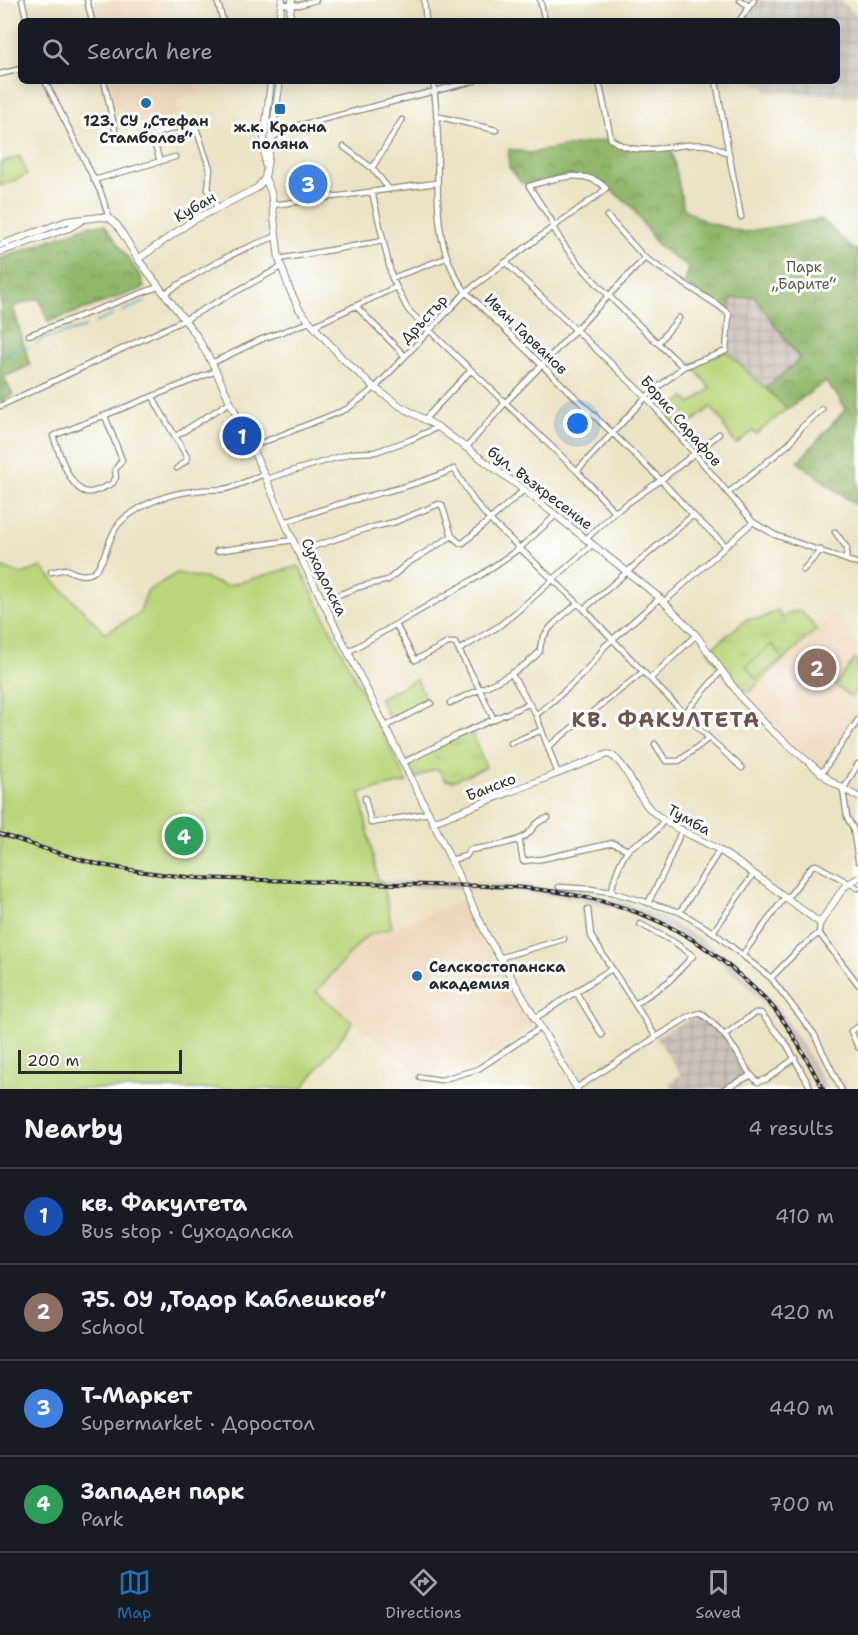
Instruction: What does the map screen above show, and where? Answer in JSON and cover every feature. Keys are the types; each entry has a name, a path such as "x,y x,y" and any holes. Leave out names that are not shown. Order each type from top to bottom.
{"street":[{"path":"22,0 26,18"},
{"path":"88,0 91,18"},
{"path":"217,0 222,18"},
{"path":"279,18 282,2 304,4 316,0"},
{"path":"424,0 426,18"},
{"path":"540,0 544,18"},
{"path":"740,0 749,6"},
{"path":"741,18 754,0"},
{"path":"289,18 292,2"},
{"path":"0,75 18,70"},
{"name":"Суходолска","path":"46,84 101,193 109,218 117,225 158,287 196,334 212,363 298,552 429,813 486,936 577,1088"},
{"path":"105,84 115,130"},
{"name":"бул. Възкресение","path":"271,84 264,139 265,175 271,192 275,237 281,267 289,288 311,324 342,358 375,388 400,406 438,427 524,490 662,600 696,635 757,716 821,774 843,790 858,797"},
{"name":"бул. Възкресение","path":"265,175 280,84"},
{"name":"Иван Гарванов","path":"433,84 436,116 436,183 440,224 446,258 455,278 466,292 661,480 725,546"},
{"path":"272,138 285,129 463,84"},
{"path":"600,84 611,139 617,144 655,150 699,144 710,145 729,154"},
{"path":"717,84 741,218"},
{"path":"436,116 496,130"},
{"path":"372,168 402,120"},
{"path":"160,162 152,135 194,122 210,169 208,190 217,207"},
{"path":"344,147 372,168 389,189"},
{"path":"94,180 175,157"},
{"name":"Кубан","path":"138,259 192,221 257,188 265,175"},
{"name":"Дръстър","path":"251,447 347,409 375,388 466,292 606,188 598,180 569,175 529,186 551,220 553,227"},
{"path":"273,205 436,183"},
{"path":"372,192 392,278 408,310 577,471 615,512"},
{"path":"577,471 646,397 683,367 726,351 729,314 645,258 607,216"},
{"path":"0,245 67,221 109,218"},
{"path":"0,252 69,228 82,221"},
{"path":"553,227 571,255 683,367"},
{"path":"164,294 214,263 275,237"},
{"path":"279,259 383,241"},
{"path":"392,278 446,258"},
{"path":"466,448 645,258"},
{"name":"Борис Сарафов","path":"505,262 646,397 753,522 775,535 858,564"},
{"path":"0,406 184,320 281,267"},
{"path":"29,335 158,287"},
{"path":"212,363 262,339 357,307 396,287"},
{"path":"357,307 405,356"},
{"path":"658,343 679,318"},
{"path":"424,419 471,370"},
{"path":"105,416 122,460 115,470 116,477 113,483 90,493 80,490 68,475 53,436 216,371"},
{"path":"153,396 187,457 186,461 177,468"},
{"path":"176,436 230,402"},
{"path":"728,493 789,444 801,428 822,410"},
{"path":"51,572 66,569 77,575 86,575 95,572 104,559 118,525 130,514 160,498 202,489 223,489 352,453 375,452 438,427"},
{"path":"586,539 615,512 661,480 719,434"},
{"path":"285,522 436,477 454,469 474,501 490,520 584,609 643,672 742,768"},
{"path":"298,552 365,529 395,522 438,504 442,505 452,536 463,543 524,490"},
{"path":"584,609 693,514"},
{"path":"348,652 481,575 520,548 556,515"},
{"path":"536,715 560,695 614,639 753,522"},
{"path":"835,532 847,548 846,559"},
{"path":"322,601 359,587 388,580 408,563 452,536"},
{"path":"217,551 293,540"},
{"path":"459,650 499,626 593,544"},
{"path":"803,570 820,550"},
{"path":"450,703 511,673 534,657 540,651 539,644 547,632 577,604"},
{"path":"396,624 415,660 448,643 454,643 494,720"},
{"path":"650,679 696,635"},
{"path":"685,713 722,670"},
{"path":"549,746 643,672"},
{"path":"511,673 536,715 558,774"},
{"path":"384,727 431,703"},
{"path":"403,763 528,704"},
{"path":"821,774 858,720"},
{"path":"511,743 542,730"},
{"path":"655,744 666,761 679,761 709,738"},
{"name":"Тумба","path":"558,774 603,755 614,756 646,807 663,821 719,850 820,922"},
{"path":"858,764 843,790 847,817 853,828 858,861"},
{"name":"Банско","path":"433,822 558,774"},
{"path":"365,798 371,823 429,813"},
{"path":"451,860 466,856 470,850 519,839 538,821 548,818"},
{"path":"612,892 612,883 628,850 656,833 663,821"},
{"path":"648,903 682,829"},
{"path":"519,839 523,861 613,843 628,850"},
{"path":"680,912 719,850"},
{"path":"743,954 785,897 789,896 812,866 816,865 858,888"},
{"path":"713,932 753,875"},
{"path":"858,878 848,883 820,922 819,933 858,984"},
{"path":"559,887 612,892 680,912 713,932 771,978 814,1034 841,1089"},
{"path":"588,909 591,936 656,1037"},
{"path":"634,1004 668,982 693,956 674,942 640,924"},
{"path":"771,978 800,948 819,933"},
{"path":"499,958 564,939"},
{"path":"534,1019 611,969"},
{"path":"576,992 602,1035"},
{"path":"724,1035 758,1012 773,1027 795,1058 810,1087"},
{"path":"577,1088 656,1037 694,1014 700,1013 712,1021 724,1035 750,1076 758,1082 767,1079 795,1058"},
{"path":"858,1027 853,1029 852,1033 858,1047"},
{"path":"420,1077 441,1080 478,1069 540,1028"},
{"path":"724,1089 750,1076"}],"shaded area":[{"path":"115,0 172,0 177,18 97,18 94,6"},
{"path":"759,0 839,0 858,16 858,96 767,91 765,86 759,84 840,84 840,18 747,18"},
{"name":"123. СУ „Стефан Стамболов“","path":"112,84 196,84 198,94 177,100 178,115 126,128 123,109 116,106"},
{"path":"754,296 800,359 766,388 726,351 731,299"},
{"path":"835,612 858,643 858,714 822,768 773,726 746,697"},
{"path":"0,830 378,881 523,885 589,894 633,906 696,936 758,985 783,1015 827,1089 819,1089 803,1059 771,1012 747,985 711,955 681,936 626,911 580,899 509,891 296,883"},
{"name":"Селскостопанска академия","path":"465,900 494,960 534,1027 470,1068 441,1076 421,1075 316,992 365,937"},
{"path":"700,1013 724,1035 750,1076 724,1089 673,1089 669,1083 681,1075 656,1037"}],"green space":[{"name":"Парк „Барите“","path":"611,139 626,147 671,148 684,209 706,222 744,232 822,219 851,248 858,251 858,497 854,504 798,462 846,409 825,382 787,409 766,388 800,359 754,296 731,299 729,314 685,284 689,268 658,246 632,207 598,180 569,175 529,186 521,182 509,167 509,149 529,153"},
{"path":"20,156 27,175 0,186 0,163"},
{"path":"90,225 105,225 141,277 144,288 48,322 39,298 13,307 30,365 4,377 13,395 0,402 0,259"},
{"path":"726,351 787,409 756,434 753,431 736,444 723,426 725,424 711,407 677,434 662,416 684,397 691,404 710,388 691,364"},
{"path":"299,566 407,782 360,793 378,880 382,881 392,927 365,937 316,992 353,1022 302,1089 0,1089 0,567 22,574 41,567 105,633 139,614 147,591 177,573 207,579 226,586"},
{"path":"778,610 782,618 792,612 801,611 817,629 749,692 731,684 708,651 748,618 761,619"},
{"path":"772,644 783,658 756,679 746,666"},
{"path":"855,659 858,661 858,688 851,697 835,685"},
{"path":"417,679 427,702 390,721 379,698"},
{"path":"470,729 486,767 453,781 445,780 440,771 435,769 412,780 403,763"}],"waterway":[{"path":"123,311 145,302"},
{"path":"95,323 113,315"},
{"path":"36,344 43,339 86,327"},
{"path":"0,355 29,347"}],"railway":[{"path":"0,834 102,865 173,876 513,887 581,896 634,911 660,922 708,950 762,995 797,1041 823,1089"}],"place":[{"name":"123. СУ „Стефан Стамболов“","path":"146,103"},
{"name":"ж.к. Красна поляна","path":"280,109"},
{"name":"Т-Маркет","path":"308,184"},
{"name":"кв. Факултета","path":"242,436"},
{"name":"75. ОУ „Тодор Каблешков“","path":"817,668"},
{"name":"Западен парк","path":"184,836"},
{"name":"Селскостопанска академия","path":"417,976"}],"district":[{"name":"КВ. ФАКУЛТЕТА","path":"666,720"}]}
